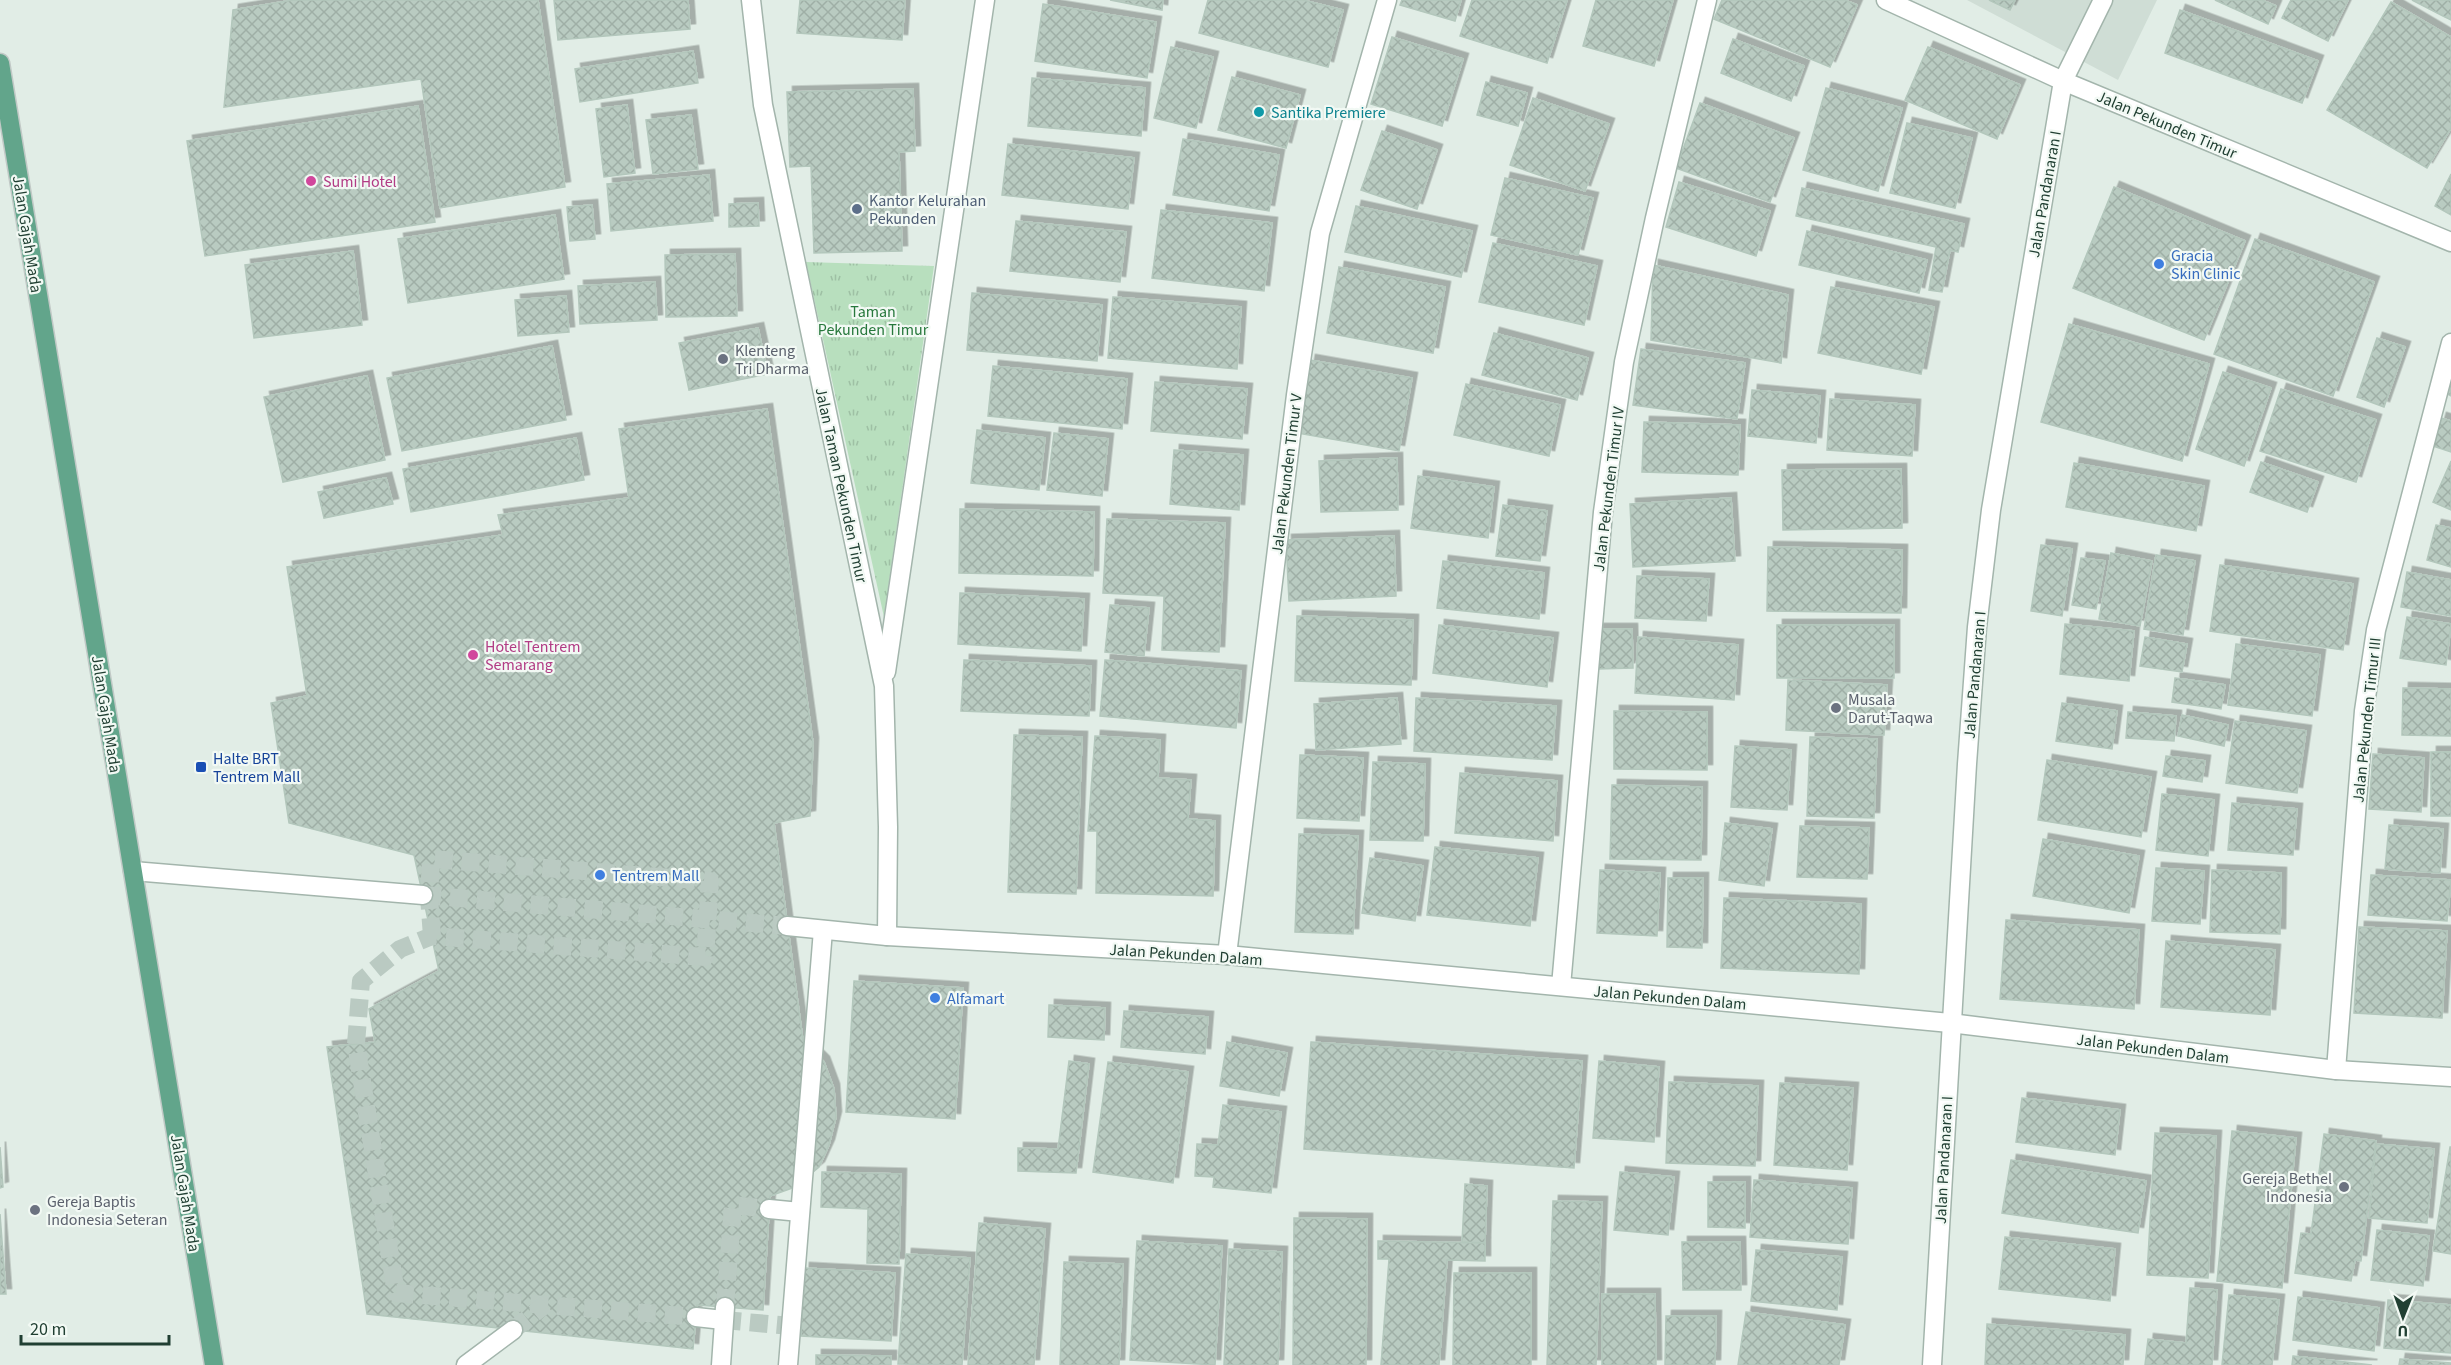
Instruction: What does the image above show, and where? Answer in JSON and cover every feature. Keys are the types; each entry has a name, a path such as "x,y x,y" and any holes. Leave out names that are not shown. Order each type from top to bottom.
{"main road":[{"name":"Jalan Gajah Mada","path":"0,63 214,1365"}],"street":[{"name":"Jalan Taman Pekunden Timur","path":"751,0 763,105 884,686"},
{"name":"Jalan Taman Pekunden Timur","path":"887,936 888,826 884,686 985,0"},
{"name":"Jalan Pekunden Timur V","path":"1227,955 1296,395 1320,233 1387,0"},
{"name":"Jalan Pekunden Timur IV","path":"1561,986 1603,512 1624,362 1655,218 1707,0"},
{"name":"Jalan Pekunden Timur","path":"1886,0 2063,81 2451,242"},
{"name":"Jalan Pandanaran I","path":"1932,1365 1950,1023 1977,627 1991,510 2063,81 2103,0"},
{"name":"Jalan Pekunden Timur III","path":"2336,1070 2364,711 2376,630 2451,342"},
{"path":"133,871 423,895"},
{"name":"Jalan Pekunden Dalam","path":"788,926 887,936 1227,955 1950,1023 2336,1070 2451,1077"},
{"path":"788,1365 823,930"},
{"path":"770,1209 800,1212"},
{"path":"696,1317 724,1313 721,1365"},
{"path":"466,1365 513,1330"}],"shaded area":[{"path":"1967,0 2157,0 2118,80"}],"green space":[{"name":"Taman Pekunden Timur","path":"806,262 934,266 884,617"}],"building":[{"path":"293,0 538,0 565,187 440,208 421,79 224,107 233,10"},
{"path":"554,0 688,0 690,29 558,40"},
{"path":"800,0 905,0 902,40 797,33"},
{"path":"1110,0 1163,0 1162,10"},
{"path":"1208,0 1303,0 1343,10 1328,67 1199,33"},
{"path":"1402,0 1461,0 1455,21 1400,5"},
{"path":"1472,0 1567,0 1547,63 1460,36"},
{"path":"1596,0 1673,0 1654,66 1583,46"},
{"path":"1722,0 1845,0 1857,5 1830,67 1714,19"},
{"path":"1989,0 2015,0 2010,10"},
{"path":"2215,0 2262,0 2276,6 2268,24"},
{"path":"2291,0 2348,0 2328,41 2282,18"},
{"path":"2412,0 2451,0 2451,20 2443,16"},
{"path":"2391,2 2451,37 2451,128 2427,168 2327,110"},
{"path":"1043,4 1156,22 1147,78 1035,61"},
{"path":"2180,10 2318,61 2302,103 2165,53"},
{"path":"1392,37 1463,59 1442,126 1371,104"},
{"path":"1733,39 1804,66 1791,101 1721,73"},
{"path":"1171,47 1213,57 1196,128 1154,118"},
{"path":"1928,47 2020,85 1997,139 1905,100"},
{"path":"693,51 698,83 580,102 575,69"},
{"name":"Santika Premiere","path":"1232,77 1300,95 1286,148 1218,130"},
{"path":"1032,78 1145,88 1141,136 1028,126"},
{"path":"1486,82 1527,93 1518,126 1477,115"},
{"path":"1826,88 1902,108 1878,191 1803,170"},
{"name":"Kantor Kelurahan Pekunden","path":"913,89 915,151 899,152 902,251 814,253 811,166 790,167 787,92"},
{"path":"1533,98 1609,124 1585,191 1510,165"},
{"path":"1700,103 1794,138 1770,202 1676,168"},
{"path":"627,105 635,173 604,177 596,109"},
{"name":"Sumi Hotel","path":"418,106 435,222 205,256 187,141"},
{"path":"691,115 698,169 653,174 646,120"},
{"path":"1907,123 1972,138 1955,208 1890,193"},
{"path":"1382,131 1437,150 1417,209 1361,190"},
{"path":"1183,139 1279,155 1269,211 1173,195"},
{"path":"1008,144 1134,158 1128,209 1002,195"},
{"path":"2451,174 2451,215 2435,206"},
{"path":"709,175 713,221 611,231 607,184"},
{"path":"1505,178 1593,198 1578,255 1491,235"},
{"path":"1679,182 1770,211 1756,256 1666,227"},
{"name":"Gracia Skin Clinic","path":"2114,187 2245,241 2204,340 2073,288"},
{"path":"1802,188 1964,224 1958,252 1950,250 1942,292 1929,290 1936,247 1796,216"},
{"path":"758,203 759,226 729,227 729,204"},
{"path":"592,205 595,239 570,241 567,207"},
{"path":"1356,206 1472,231 1461,277 1345,252"},
{"path":"1161,210 1272,223 1264,291 1152,278"},
{"path":"555,215 564,279 408,303 398,239"},
{"path":"1016,221 1126,232 1120,282 1010,271"},
{"path":"1807,231 1927,260 1919,293 1799,265"},
{"path":"2255,239 2374,282 2333,396 2214,354"},
{"path":"1493,243 1597,266 1584,325 1479,302"},
{"path":"353,251 362,325 254,338 245,265"},
{"path":"735,254 737,316 666,317 665,255"},
{"path":"1653,265 1788,295 1781,363 1651,340"},
{"path":"1339,267 1445,287 1433,353 1327,333"},
{"path":"655,282 657,320 580,324 578,286"},
{"path":"1831,287 1934,307 1921,374 1818,353"},
{"path":"972,293 1102,305 1097,361 967,350"},
{"path":"566,296 569,332 518,336 515,300"},
{"path":"1113,297 1241,307 1237,369 1108,358"},
{"path":"2069,324 2209,364 2182,461 2041,422"},
{"name":"Klenteng Tri Dharma","path":"758,328 768,374 689,390 679,343"},
{"path":"1494,333 1588,358 1577,400 1482,375"},
{"path":"2377,338 2405,347 2384,407 2357,397"},
{"path":"552,346 566,420 402,451 387,378"},
{"path":"1641,349 1745,363 1737,419 1633,405"},
{"path":"1310,360 1412,378 1399,451 1297,433"},
{"path":"993,366 1127,379 1122,429 988,416"},
{"path":"2223,372 2271,388 2244,466 2196,449"},
{"path":"367,376 385,460 283,482 264,397"},
{"path":"2451,378 2451,396 2444,392"},
{"path":"1155,382 1247,389 1242,439 1151,431"},
{"path":"1466,384 1560,405 1549,456 1454,435"},
{"path":"2281,389 2376,420 2356,482 2260,451"},
{"path":"1752,390 1820,396 1816,443 1748,436"},
{"path":"1830,399 1915,405 1912,456 1827,450"},
{"name":"Tentrem Mall","path":"767,409 813,743 810,816 774,823 803,1041 824,1062 834,1089 836,1117 829,1145 819,1167 795,1187 770,1196 763,1310 697,1305 693,1349 367,1314 327,1047 375,1042 369,1009 439,971 414,855 289,823 271,703 307,696 287,567 503,535 498,515 629,498 619,429"},
{"path":"2441,418 2451,421 2451,452 2433,446"},
{"path":"1644,422 1740,425 1738,475 1642,472"},
{"path":"977,430 1045,438 1039,490 971,483"},
{"path":"1054,433 1108,439 1102,496 1047,490"},
{"path":"576,438 584,480 411,512 403,469"},
{"path":"1174,450 1243,455 1239,510 1170,504"},
{"path":"1397,458 1398,510 1321,512 1319,461"},
{"path":"2451,461 2451,510 2433,502"},
{"path":"2261,462 2318,482 2307,512 2250,492"},
{"path":"2074,463 2204,486 2196,531 2066,507"},
{"path":"1901,469 1902,528 1783,530 1782,470"},
{"path":"1418,476 1494,487 1488,538 1411,528"},
{"path":"386,478 393,504 324,518 318,492"},
{"path":"1731,498 1735,561 1633,567 1630,504"},
{"path":"1503,505 1547,511 1540,561 1496,556"},
{"path":"960,509 1094,512 1093,576 959,573"},
{"path":"1107,519 1225,523 1219,652 1162,650 1164,596 1103,593"},
{"path":"2436,525 2451,528 2451,567 2427,560"},
{"path":"1394,536 1396,596 1289,601 1286,540"},
{"path":"2041,545 2072,549 2062,616 2031,611"},
{"path":"1768,547 1902,550 1901,613 1767,611"},
{"path":"2111,553 2152,561 2140,626 2099,619"},
{"path":"2156,555 2195,561 2183,635 2144,629"},
{"path":"2081,558 2105,561 2096,609 2072,605"},
{"path":"1443,561 1544,573 1539,619 1437,608"},
{"path":"2220,565 2353,584 2343,650 2210,631"},
{"path":"2407,572 2451,580 2451,616 2401,607"},
{"path":"1637,576 1709,579 1706,621 1635,618"},
{"path":"960,593 1084,599 1081,651 958,644"},
{"path":"1110,605 1149,608 1144,656 1105,652"},
{"path":"1297,616 1413,620 1411,685 1295,681"},
{"path":"2407,617 2451,624 2446,665 2400,658"},
{"path":"2065,624 2134,631 2129,681 2060,674"},
{"path":"1439,625 1553,638 1547,687 1433,673"},
{"path":"1777,625 1894,625 1894,678 1777,678"},
{"path":"1598,629 1632,629 1633,668 1598,669"},
{"path":"1638,637 1738,645 1734,700 1635,693"},
{"path":"2145,637 2187,644 2182,672 2140,666"},
{"path":"2236,644 2320,655 2312,716 2228,705"},
{"path":"964,660 1091,666 1089,716 961,711"},
{"path":"1105,660 1241,671 1236,728 1100,716"},
{"path":"2175,678 2225,685 2221,709 2172,702"},
{"name":"Musala Darut-Taqwa","path":"1788,680 1887,685 1884,735 1786,730"},
{"path":"2403,688 2451,689 2451,736 2402,735"},
{"path":"1397,698 1401,744 1316,750 1314,704"},
{"path":"1416,698 1556,706 1552,760 1414,751"},
{"path":"2062,703 2117,711 2112,749 2056,741"},
{"path":"1614,711 1707,712 1707,770 1614,769"},
{"path":"2128,712 2176,716 2174,741 2126,738"},
{"path":"2182,715 2228,725 2224,746 2178,736"},
{"path":"2235,721 2306,731 2297,793 2226,783"},
{"path":"1014,735 1082,737 1076,894 1008,892"},
{"path":"1095,736 1160,740 1158,778 1191,780 1188,819 1215,821 1213,896 1096,893 1097,831 1088,831"},
{"path":"1810,737 1877,739 1874,818 1807,816"},
{"path":"1735,746 1791,750 1787,810 1731,807"},
{"path":"2431,752 2451,752 2451,816 2431,816"},
{"path":"2373,754 2424,758 2421,812 2369,809"},
{"path":"1300,755 1363,758 1359,821 1297,818"},
{"path":"2166,756 2205,761 2202,782 2163,776"},
{"path":"2047,760 2151,777 2141,837 2038,820"},
{"path":"1373,762 1425,764 1423,841 1370,840"},
{"path":"1460,773 1557,781 1553,841 1455,833"},
{"path":"1612,785 1702,787 1701,860 1610,859"},
{"path":"2162,794 2214,800 2208,856 2156,850"},
{"path":"2232,803 2297,809 2293,855 2228,850"},
{"path":"1725,823 1772,829 1764,886 1719,880"},
{"path":"2389,825 2443,829 2440,873 2385,869"},
{"path":"1800,826 1869,828 1867,879 1797,877"},
{"path":"1299,834 1358,836 1353,934 1295,932"},
{"path":"2043,839 2139,856 2129,913 2033,896"},
{"path":"1435,847 1538,858 1530,926 1427,915"},
{"path":"1370,858 1423,866 1415,921 1362,913"},
{"path":"2156,868 2204,871 2200,924 2152,921"},
{"path":"1600,870 1660,873 1657,936 1597,933"},
{"path":"2212,870 2281,873 2280,934 2210,932"},
{"path":"2371,875 2451,880 2447,921 2368,915"},
{"path":"1668,878 1703,878 1702,948 1667,947"},
{"path":"1724,898 1861,904 1859,974 1721,968"},
{"path":"2006,920 2139,930 2134,1009 2000,999"},
{"path":"2359,927 2447,931 2442,1018 2354,1013"},
{"path":"2166,941 2275,950 2270,1015 2161,1007"},
{"path":"854,981 963,988 955,1119 846,1112"},
{"path":"1049,1005 1105,1008 1104,1040 1048,1037"},
{"path":"1124,1011 1208,1017 1205,1054 1121,1047"},
{"path":"1227,1042 1287,1053 1279,1096 1220,1086"},
{"path":"1311,1042 1582,1061 1574,1168 1304,1149"},
{"path":"1069,1061 1089,1064 1076,1173 1018,1171 1018,1148 1058,1149"},
{"path":"1599,1061 1659,1067 1654,1142 1593,1138"},
{"path":"1108,1062 1188,1072 1173,1183 1093,1172"},
{"path":"1669,1082 1758,1086 1755,1166 1666,1163"},
{"path":"1780,1083 1853,1088 1847,1170 1774,1165"},
{"path":"2022,1098 2120,1110 2115,1155 2016,1142"},
{"path":"1223,1105 1281,1112 1271,1193 1213,1187 1214,1177 1195,1176 1197,1144 1218,1145"},
{"path":"2232,1131 2296,1138 2282,1288 2217,1281"},
{"path":"2155,1133 2216,1136 2208,1278 2147,1275"},
{"name":"Gereja Bethel Indonesia","path":"2324,1134 2376,1141 2361,1261 2355,1260 2351,1281 2295,1273 2301,1233 2311,1234"},
{"path":"2376,1144 2434,1149 2427,1223 2369,1218"},
{"path":"0,1147 3,1187 0,1188"},
{"path":"2451,1147 2451,1254 2433,1251"},
{"path":"2011,1160 2146,1181 2138,1233 2002,1213"},
{"path":"822,1172 901,1174 899,1264 867,1263 868,1209 821,1207"},
{"path":"1620,1172 1674,1177 1668,1235 1614,1230"},
{"path":"1754,1180 1852,1188 1848,1244 1750,1237"},
{"path":"1708,1182 1745,1182 1745,1228 1708,1227"},
{"path":"1465,1184 1487,1186 1485,1243 1462,1242"},
{"path":"1553,1201 1602,1202 1596,1365 1547,1365"},
{"path":"0,1214 6,1294 0,1294"},
{"path":"1294,1218 1367,1219 1366,1365 1293,1365"},
{"path":"979,1223 1045,1229 1034,1365 968,1365"},
{"path":"2377,1230 2429,1236 2423,1286 2371,1280"},
{"path":"2005,1237 2115,1249 2110,1301 1999,1289"},
{"path":"1137,1241 1222,1246 1215,1365 1130,1360"},
{"path":"1378,1241 1485,1243 1485,1261 1447,1260 1439,1365 1381,1365 1389,1259 1378,1259"},
{"path":"1682,1242 1740,1242 1741,1290 1683,1290"},
{"path":"1229,1249 1282,1252 1278,1365 1224,1365"},
{"path":"1756,1250 1842,1257 1837,1310 1751,1301"},
{"path":"906,1254 970,1258 962,1365 898,1364"},
{"path":"1064,1262 1123,1264 1119,1365 1060,1365"},
{"path":"804,1268 895,1273 891,1341 801,1336"},
{"path":"1454,1273 1531,1273 1531,1365 1453,1365"},
{"path":"2190,1288 2217,1290 2212,1365 2145,1365 2148,1339 2186,1343"},
{"path":"1602,1294 1655,1294 1656,1365 1602,1365"},
{"path":"2229,1295 2279,1300 2272,1365 2222,1365"},
{"path":"2298,1297 2379,1308 2374,1351 2293,1340"},
{"path":"2388,1300 2451,1305 2451,1353 2384,1348"},
{"path":"1746,1312 1845,1325 1839,1365 1738,1365"},
{"path":"1666,1316 1716,1316 1715,1365 1665,1365"},
{"path":"1987,1324 2125,1335 2123,1365 1985,1365"},
{"path":"816,1355 891,1356 891,1365 816,1365"},
{"path":"2293,1356 2372,1365 2292,1365"},
{"path":"2400,1359 2451,1363 2451,1365 2399,1365"}],"tunnel":[{"path":"432,936 429,897 431,859 710,881 705,957 432,936 400,949 361,981 356,1044 396,1293 696,1317"},
{"path":"423,895 787,926"},
{"path":"725,1307 733,1205 769,1209"},
{"path":"513,1330 546,1304"},
{"path":"723,1320 791,1326"}],"place":[{"name":"Santika Premiere","path":"1259,112"},
{"name":"Sumi Hotel","path":"311,181"},
{"name":"Kantor Kelurahan Pekunden","path":"857,209"},
{"name":"Gracia Skin Clinic","path":"2159,264"},
{"name":"Klenteng Tri Dharma","path":"723,359"},
{"name":"Hotel Tentrem Semarang","path":"473,655"},
{"name":"Musala Darut-Taqwa","path":"1836,708"},
{"name":"Halte BRT Tentrem Mall","path":"201,767"},
{"name":"Tentrem Mall","path":"600,875"},
{"name":"Alfamart","path":"935,998"},
{"name":"Gereja Bethel Indonesia","path":"2344,1187"},
{"name":"Gereja Baptis Indonesia Seteran","path":"35,1210"}]}
